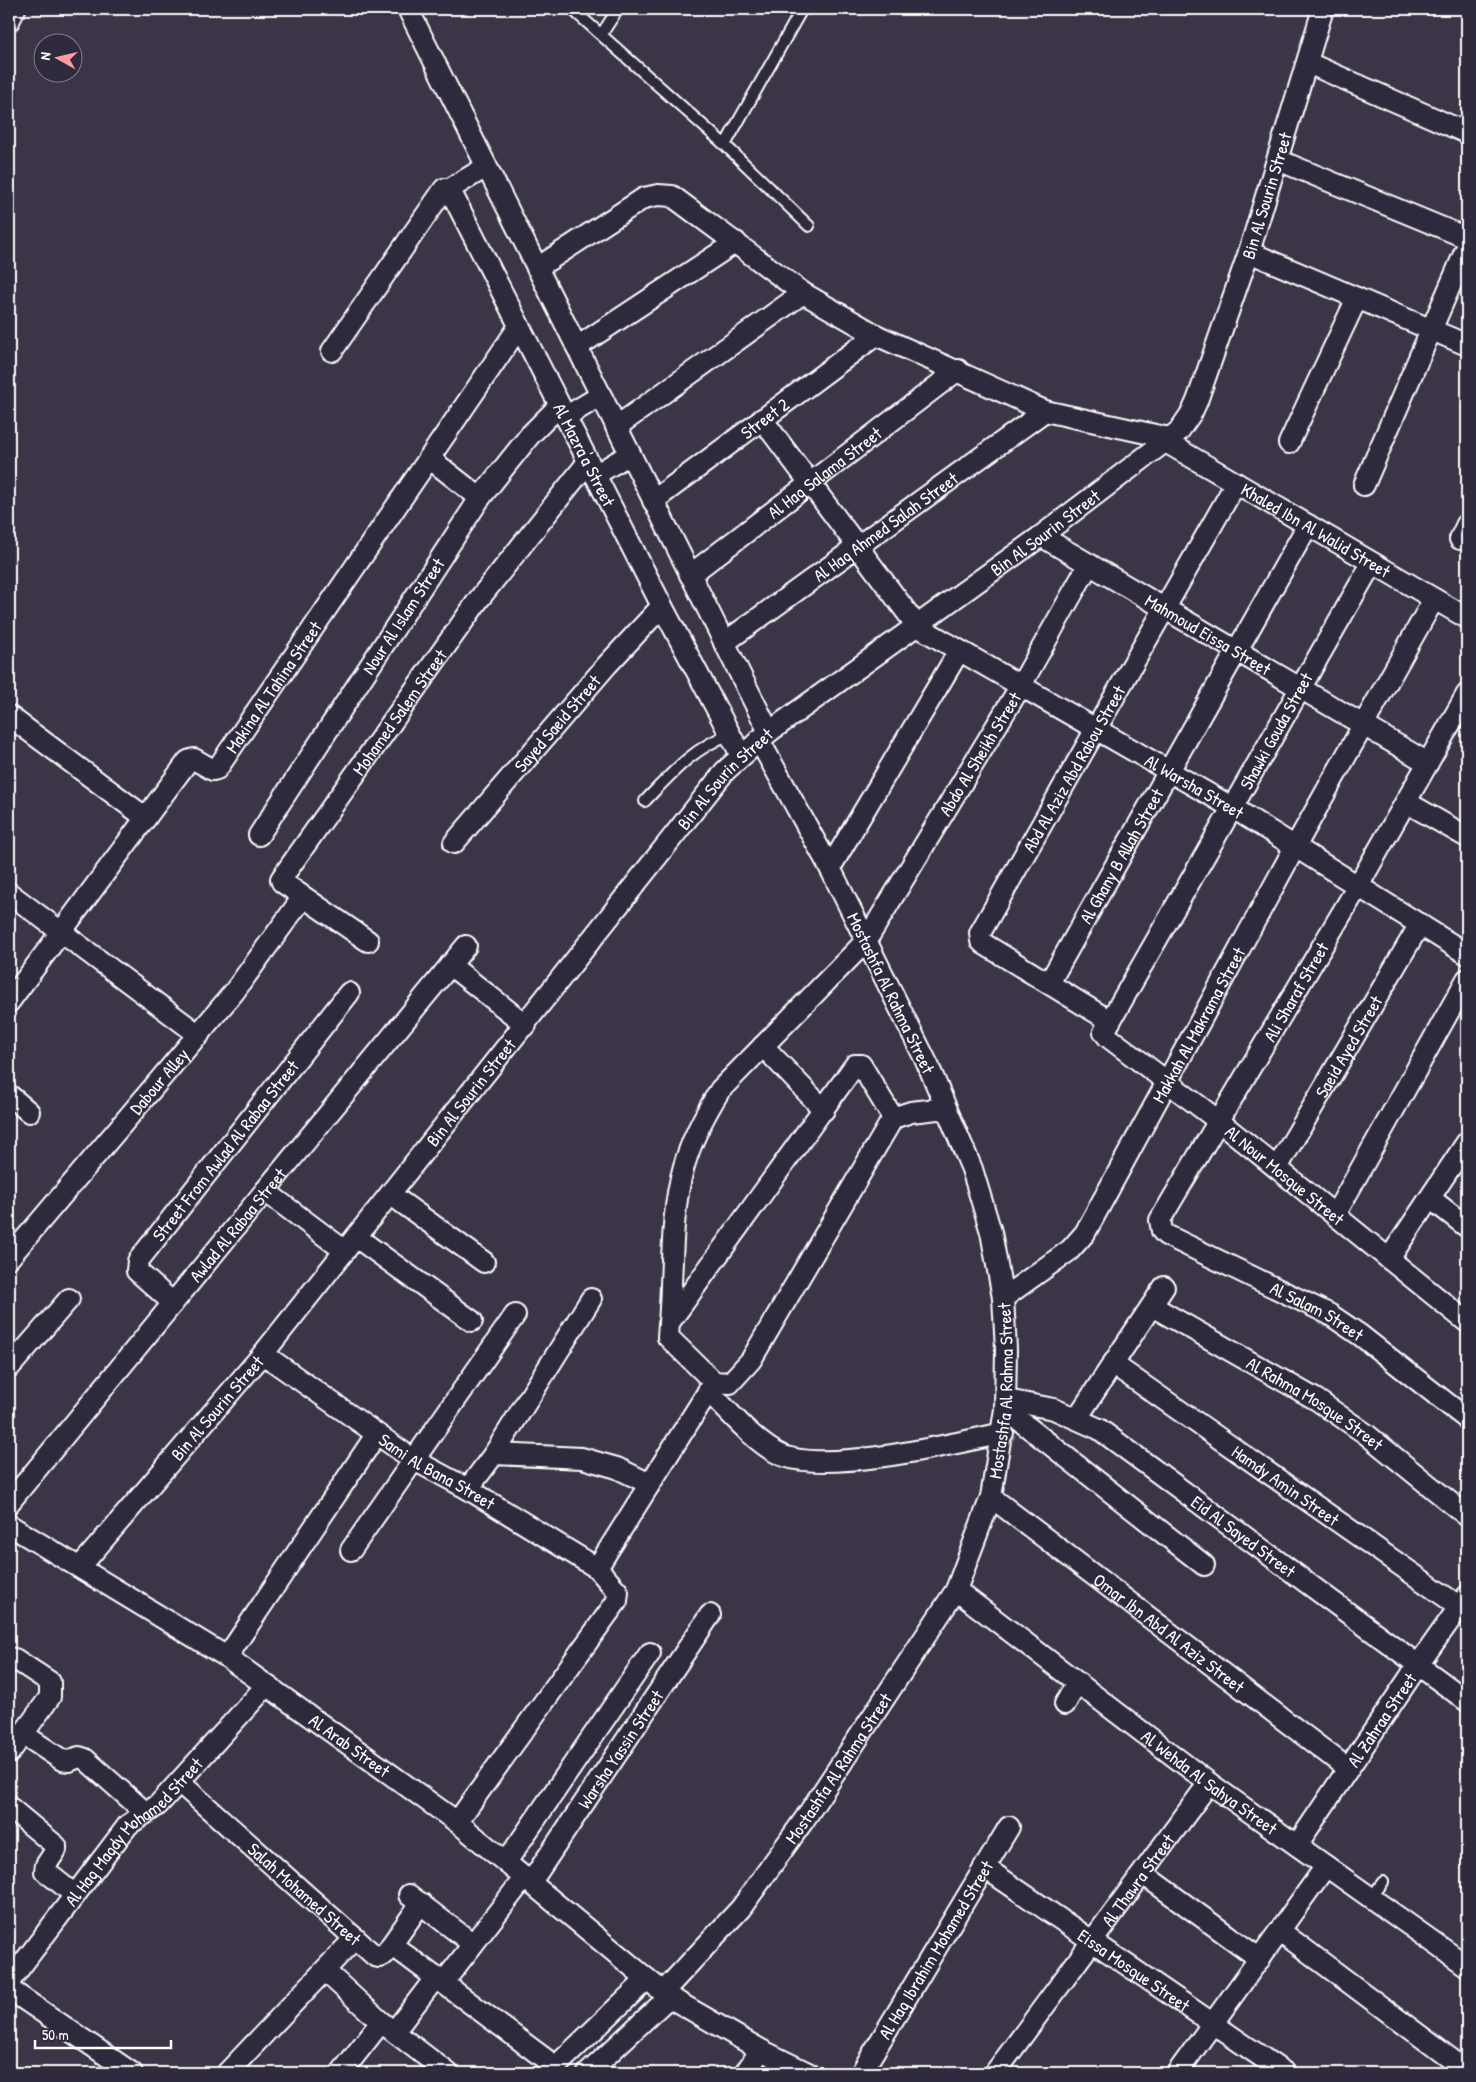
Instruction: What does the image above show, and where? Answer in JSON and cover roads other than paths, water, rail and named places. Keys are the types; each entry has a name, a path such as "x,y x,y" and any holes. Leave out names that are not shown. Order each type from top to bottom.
{"street":[{"path":"9,21 15,9"},
{"path":"408,9 724,643 764,736"},
{"name":"Bin Al Sourin Street","path":"80,1567 263,1354 526,1025 710,789 742,755 764,736 1041,536 1179,431 1192,412 1249,252 1323,9"},
{"path":"1308,63 1467,133"},
{"path":"1278,160 1467,238"},
{"path":"332,351 444,189 451,189 486,167"},
{"name":"Al Mazra'a Street","path":"451,189 518,328 662,606 742,755"},
{"name":"Khaled Ibn Al Walid Street","path":"537,268 644,198 658,194 672,196 803,292 876,335 1045,410 1167,440 1236,483 1467,618"},
{"path":"576,347 736,242"},
{"path":"1364,485 1467,246"},
{"path":"1249,252 1467,345"},
{"path":"616,427 803,292"},
{"path":"1289,443 1356,298"},
{"name":"Makina Al Tahina Street","path":"9,1002 188,761 194,759 213,770 217,769 518,328"},
{"name":"Street 2","path":"653,501 876,335"},
{"name":"Al Hag Salama Street","path":"690,575 958,370"},
{"name":"Nour Al Islam Street","path":"259,835 480,498 530,434 562,412 600,396"},
{"name":"Al Hag Ahmed Salah Street","path":"724,643 1045,410"},
{"path":"762,419 917,626"},
{"path":"592,469 630,454"},
{"path":"429,458 480,498"},
{"name":"Mohamed Salem Street","path":"368,941 282,882 281,878 479,598 592,469"},
{"name":"Abd Al Aziz Abd Rabou Street","path":"983,929 1236,483"},
{"name":"Al Ghany B Allah Street","path":"1049,983 1308,525"},
{"name":"Mahmoud Eissa Street","path":"1041,536 1428,763"},
{"name":"Shawki Gouda Street","path":"1108,1025 1372,563"},
{"name":"Abdo Al Sheikh Street","path":"669,1323 678,1197 689,1153 705,1114 720,1090 866,941 1020,687 1089,564"},
{"name":"Makkah Al Makrama Street","path":"1003,1298 1070,1250 1085,1233 1295,847 1434,599"},
{"name":"Sayed Saeid Street","path":"454,843 607,665 662,606"},
{"name":"Al Warsha Street","path":"917,626 1232,808 1467,954"},
{"path":"830,868 959,651"},
{"name":"Ali Sharaf Street","path":"1160,1220 1220,1122 1428,763 1460,724 1467,694"},
{"path":"9,716 146,818"},
{"name":"Mostashfa Al Rahma Street","path":"588,2073 666,1994 742,1908 815,1803 956,1590 991,1497 1003,1433 1006,1405 1006,1349 1003,1298 991,1232 972,1169 928,1065 764,736"},
{"path":"1406,802 1467,837"},
{"path":"9,893 199,1035"},
{"name":"Dabour Alley","path":"9,1258 199,1035 245,977 303,897"},
{"name":"Saeid Ayed Street","path":"1277,1168 1420,924"},
{"name":"Al Nour Mosque Street","path":"983,929 980,937 984,944 1049,983 1108,1025 1106,1035 1220,1122 1467,1322"},
{"name":"Awlad Al Rabaa Street","path":"9,1503 466,946"},
{"path":"450,965 526,1025"},
{"path":"1335,1215 1467,979"},
{"name":"Street From Awlad Al Rabaa Street","path":"172,1303 137,1272 138,1260 349,993"},
{"path":"764,1046 824,1110"},
{"path":"893,1118 861,1065 855,1065 669,1323 668,1337 762,1443 779,1454 809,1462 868,1457 935,1448 1003,1433"},
{"path":"9,1095 29,1112"},
{"path":"597,1568 711,1386 730,1383 751,1360 893,1118 911,1112 946,1108"},
{"path":"1389,1259 1467,1142"},
{"path":"265,1191 472,1321"},
{"path":"390,1194 484,1262"},
{"path":"1430,1198 1467,1227"},
{"name":"Al Salam Street","path":"1160,1220 1162,1231 1166,1235 1329,1314 1360,1335 1467,1419"},
{"path":"1077,1418 1164,1287"},
{"path":"9,1368 69,1300"},
{"path":"468,1489 494,1454 591,1300"},
{"name":"Al Rahma Mosque Street","path":"1152,1306 1317,1400 1366,1434 1467,1516"},
{"path":"351,1550 515,1315"},
{"name":"Sami Al Bana Street","path":"263,1354 414,1460 468,1489 597,1568 613,1584 618,1592 617,1601 457,1822"},
{"name":"Hamdy Amin Street","path":"1113,1364 1465,1601"},
{"path":"1006,1405 1204,1565"},
{"name":"Eid Al Sayed Street","path":"1006,1405 1046,1407 1077,1418 1099,1429 1467,1701"},
{"path":"227,1657 376,1435"},
{"path":"494,1454 582,1458 617,1468 650,1484"},
{"name":"Omar Ibn Abd Al Aziz Street","path":"991,1497 1347,1768"},
{"name":"Al Arab Street","path":"9,1525 227,1657 457,1822 666,1994 761,2050 808,2073"},
{"name":"Al Wehda Al Sahya Street","path":"956,1590 1209,1783 1467,1966"},
{"name":"Al Zahraa Street","path":"1297,1845 1347,1768 1465,1601"},
{"name":"Warsha Yassin Street","path":"341,2073 387,2027 439,1980 528,1880 710,1615"},
{"path":"506,1862 650,1653"},
{"path":"9,1658 15,1659 50,1682 52,1687 50,1697 9,1753"},
{"path":"1065,1704 1077,1683"},
{"name":"Al Hag Magdy Mohamed Street","path":"9,1982 128,1825 158,1805 266,1686"},
{"path":"23,1734 62,1760 69,1761 79,1756 84,1759 146,1813"},
{"name":"Salah Mohamed Street","path":"179,1782 355,1938 379,1957 385,1954 392,1945"},
{"name":"Al Thawra Street","path":"995,2073 1209,1783"},
{"path":"9,1807 56,1846 56,1850 46,1865 45,1871 75,1895"},
{"name":"Al Hag Ibrahim Mohamed Street","path":"861,2073 1008,1827"},
{"path":"1177,2073 1326,1866"},
{"name":"Eissa Mosque Street","path":"984,1867 1285,2073"},
{"path":"1143,1874 1260,1959"},
{"path":"473,1944 415,1899 392,1945 553,2070 647,1979"},
{"path":"1280,1931 1467,2071"},
{"path":"227,2073 355,1938"},
{"path":"325,1971 387,2027 441,2071"},
{"path":"9,1989 132,2073"},
{"path":"745,2073 761,2050"}],"lane":[{"path":"572,9 725,145 808,226"},
{"path":"601,34 618,9"},
{"path":"725,145 802,9"},
{"path":"645,801 688,757 701,747 730,734"},
{"path":"1371,1898 1383,1882"}]}
